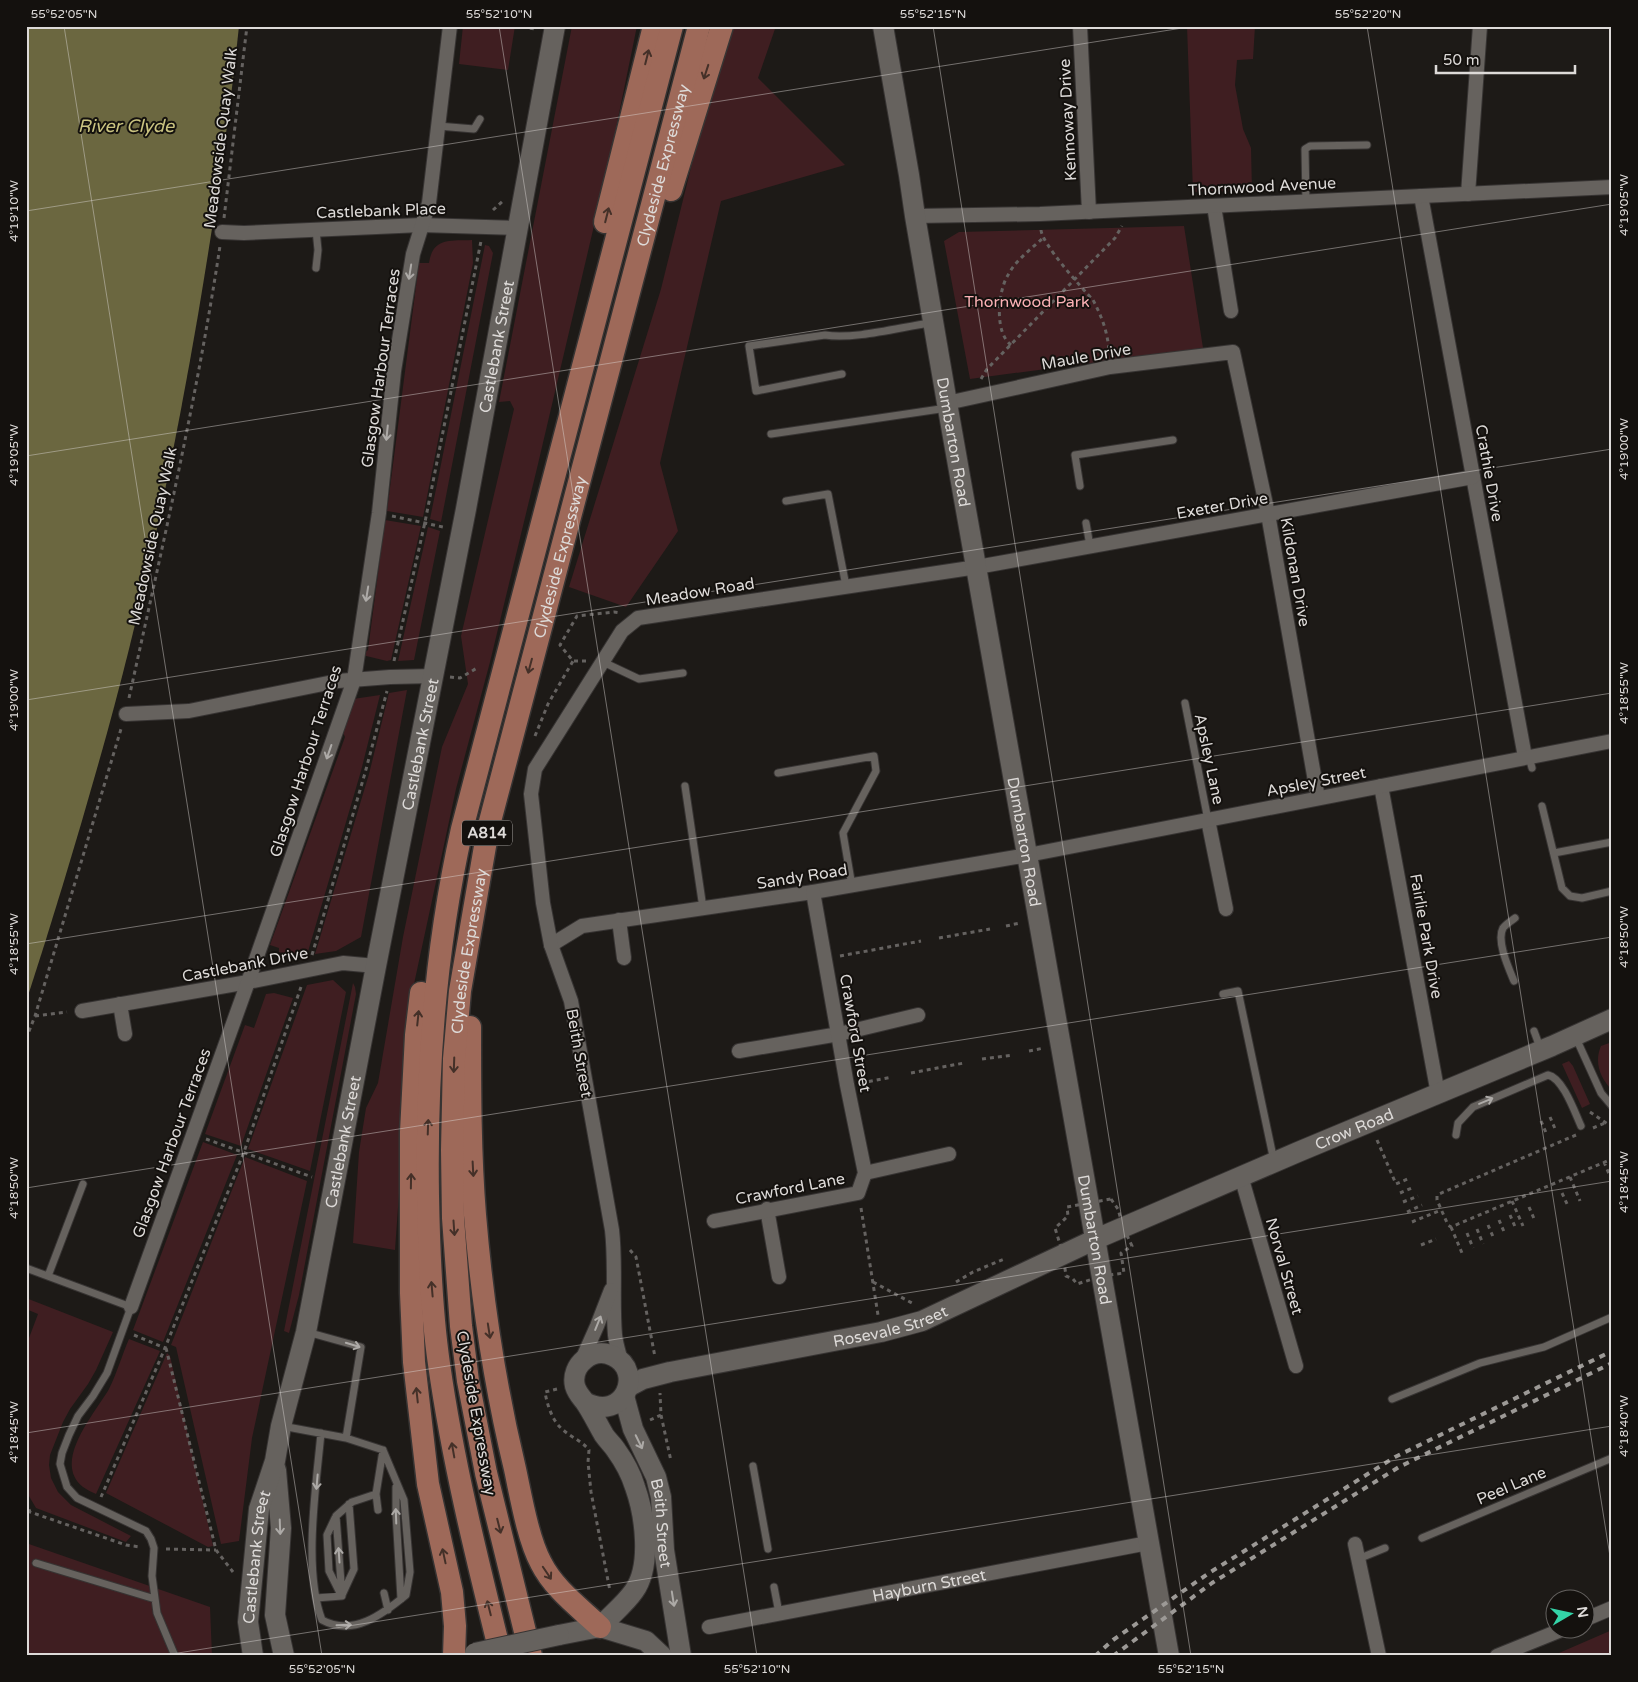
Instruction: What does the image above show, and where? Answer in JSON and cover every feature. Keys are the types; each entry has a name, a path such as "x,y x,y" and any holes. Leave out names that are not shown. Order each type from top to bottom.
{"main road":[{"path":"597,315 601,241 654,26"},
{"name":"Clydeside Expressway","path":"501,1656 460,1487 439,1362 429,1243 427,1156 430,1067 435,999 456,856 672,26"},
{"name":"Clydeside Expressway","path":"531,1656 486,1473 468,1381 461,1326 453,1218 454,1059 460,991 488,829 699,26"},
{"path":"589,440 620,370 671,190 722,26"},
{"path":"456,856 440,889 429,936 422,984 416,1035 411,1132 410,1216 412,1323 419,1413 428,1484 452,1592 455,1626 464,1655"},
{"path":"471,928 470,1119 475,1215 486,1312 502,1416 527,1519 540,1563 554,1582 600,1627"}],"street":[{"name":"Glasgow Harbour Terraces","path":"131,1308 354,680 379,513 394,371 413,254 430,203 450,26"},
{"name":"Dumbarton Road","path":"883,26 947,405 1169,1656"},
{"name":"Kennoway Drive","path":"1080,26 1089,212"},
{"path":"1468,194 1480,26"},
{"name":"Castlebank Street","path":"253,1656 248,1622 260,1509 275,1461 281,1426 306,1332 434,676 519,228 546,28"},
{"name":"Thornwood Avenue","path":"914,216 1089,212 1612,187"},
{"name":"Crathie Drive","path":"1421,196 1473,477 1529,761"},
{"path":"1214,206 1231,311"},
{"name":"Castlebank Place","path":"222,232 244,233 422,225 519,228"},
{"name":"Maule Drive","path":"947,405 972,396 1110,367 1233,352"},
{"name":"Kildonan Drive","path":"1233,352 1268,514 1318,798"},
{"name":"Exeter Drive","path":"977,567 1473,477"},
{"name":"Meadow Road","path":"534,827 531,794 535,769 622,631 638,618 977,567"},
{"path":"126,714 189,711 338,681 434,676"},
{"name":"Apsley Street","path":"1028,855 1381,786 1529,761 1612,741"},
{"name":"Fairlie Park Drive","path":"1381,786 1438,1094"},
{"path":"1208,820 1226,909"},
{"name":"Beith Street","path":"534,827 543,903 551,945 571,1001 612,1230 616,1337 629,1378 626,1392 633,1429 656,1477 661,1497 664,1550 681,1656"},
{"name":"Sandy Road","path":"551,945 582,926 852,886 1028,855"},
{"name":"Crawford Street","path":"813,892 864,1176"},
{"path":"619,920 624,958"},
{"name":"Castlebank Drive","path":"82,1011 248,982 343,963 376,966"},
{"path":"120,1004 125,1034"},
{"path":"739,1050 838,1034 918,1015"},
{"name":"Crow Road","path":"1096,1239 1612,1019"},
{"path":"864,1176 949,1154"},
{"name":"Crawford Lane","path":"714,1221 858,1193 864,1176"},
{"name":"Norval Street","path":"1241,1176 1296,1366"},
{"path":"768,1209 779,1277"},
{"name":"Rosevale Street","path":"626,1392 643,1379 662,1372 881,1332 922,1321 1096,1239"},
{"name":"Beith Street","path":"600,1627 635,1590 645,1560 641,1504 635,1485 615,1448 606,1438 585,1402 579,1396 575,1384 576,1370 597,1326 614,1282"},
{"path":"580,1363 587,1357 604,1353 613,1356 623,1363"},
{"name":"Rosevale Street","path":"623,1363 662,1372"},
{"path":"585,1402 601,1408 610,1406 618,1403 626,1392"},
{"name":"Castlebank Street","path":"275,1461 281,1528 275,1615 284,1656"},
{"name":"Hayburn Street","path":"709,1627 1148,1543"},
{"path":"1355,1544 1379,1656"},
{"path":"1596,1615 1612,1608"},
{"path":"464,1655 600,1627 646,1641 662,1656"},
{"path":"1497,1656 1546,1636"}],"lane":[{"path":"438,126 474,129 480,120"},
{"path":"1306,202 1306,148 1310,146 1367,145"},
{"path":"316,230 318,250 316,268"},
{"path":"842,374 756,391 749,346 825,335 835,337 864,334 933,322"},
{"path":"771,434 947,405"},
{"path":"1080,486 1075,455 1173,440"},
{"path":"786,501 828,494 846,586"},
{"path":"1086,524 1090,546"},
{"path":"603,662 639,679 684,673"},
{"name":"Apsley Lane","path":"1185,703 1208,820"},
{"path":"778,773 874,756 876,771 843,833 852,886"},
{"path":"685,786 703,908"},
{"path":"1542,806 1562,888 1570,896 1582,898 1612,891"},
{"path":"1554,853 1612,842"},
{"path":"1514,981 1507,966 1500,938 1502,929 1515,918"},
{"path":"1223,994 1238,991 1274,1162"},
{"path":"1534,1031 1541,1050"},
{"path":"1575,1036 1601,1093 1612,1106"},
{"path":"1456,1135 1458,1123 1473,1107 1548,1075 1554,1076 1560,1084 1583,1130"},
{"path":"48,1276 83,1184"},
{"path":"26,1268 131,1308 107,1373 78,1416 69,1434 60,1464 67,1487 77,1498 146,1531 154,1548 152,1576 157,1614 175,1656"},
{"path":"1392,1399 1480,1362 1544,1348 1612,1317"},
{"path":"306,1332 361,1347 346,1438"},
{"path":"281,1426 346,1438 383,1450"},
{"path":"321,1434 313,1537 316,1598 322,1620 332,1625 349,1626 368,1620 388,1610 406,1595 410,1572 404,1500 383,1450"},
{"path":"378,1510 376,1494 383,1450"},
{"name":"Peel Lane","path":"1422,1538 1612,1458"},
{"path":"753,1466 768,1549"},
{"path":"396,1483 401,1599"},
{"path":"342,1596 329,1572 327,1535 336,1516 349,1504 376,1494"},
{"path":"342,1596 354,1570 349,1504"},
{"path":"336,1516 342,1596"},
{"path":"1358,1559 1385,1548"},
{"path":"36,1563 155,1599"},
{"path":"774,1587 779,1614"},
{"path":"384,1593 388,1610"},
{"path":"316,1598 342,1596"}],"path":[{"name":"Meadowside Quay Walk","path":"26,1039 35,1016 126,714 208,324 222,232 246,26"},
{"path":"514,26 546,28"},
{"path":"986,369 1075,280 1118,233 1122,228 1121,210"},
{"path":"1040,214 1043,238 1093,300 1106,329 1110,367"},
{"path":"97,1507 166,1348 244,1152 307,970 365,773 390,677 425,522 480,244 484,237 485,227"},
{"path":"1011,344 1007,342 1000,326 1001,294 1008,275 1022,258 1043,238"},
{"path":"379,513 443,527"},
{"path":"573,661 560,645 577,616 614,612 638,618"},
{"path":"434,676 460,678 477,668"},
{"path":"939,938 990,929"},
{"path":"825,958 921,941"},
{"path":"35,1016 82,1011"},
{"path":"982,1059 1013,1054"},
{"path":"911,1073 964,1063"},
{"path":"847,1085 892,1077"},
{"path":"1550,1117 1556,1131"},
{"path":"1541,1121 1547,1135"},
{"path":"1462,1253 1437,1200 1439,1194 1583,1130 1605,1123"},
{"path":"193,1134 312,1177"},
{"path":"1376,1138 1396,1184 1410,1178"},
{"path":"1451,1227 1612,1159"},
{"path":"1604,1162 1612,1181"},
{"path":"1570,1177 1580,1201"},
{"path":"1400,1193 1414,1187"},
{"path":"858,1193 881,1332"},
{"path":"1562,1193 1568,1206"},
{"path":"1403,1202 1418,1196"},
{"path":"1512,1201 1523,1226"},
{"path":"1407,1212 1422,1205"},
{"path":"1529,1207 1535,1221"},
{"path":"1412,1222 1441,1210"},
{"path":"1510,1215 1516,1229"},
{"path":"1499,1220 1505,1234"},
{"path":"1488,1225 1494,1239"},
{"path":"1477,1229 1483,1244"},
{"path":"612,1230 636,1257 645,1313 662,1372 661,1415 633,1429"},
{"path":"1467,1234 1473,1248"},
{"path":"1050,1241 1058,1238"},
{"path":"1421,1245 1436,1239"},
{"path":"949,1286 972,1272 1007,1258"},
{"path":"873,1282 917,1306"},
{"path":"123,1330 166,1348"},
{"path":"166,1348 216,1550 238,1579"},
{"path":"545,1392 554,1419 561,1429 590,1450 588,1462 591,1492 610,1591"},
{"path":"26,1502 30,1512 126,1545 216,1550"}],"green space":[{"path":"463,26 515,26 508,70 459,64"},
{"path":"572,26 637,26 609,162 490,662 456,789 414,984 395,1250 353,1243 359,1152 366,1108 378,1083 403,937 442,747 468,684 461,636 514,409 510,401 499,402"},
{"path":"726,26 776,26 758,78 845,165 721,201 660,463 678,531 626,607 569,587 661,289"},
{"path":"1187,26 1255,26 1253,59 1237,60 1235,85 1243,129 1251,148 1252,191 1193,192"},
{"name":"Thornwood Park","path":"1184,226 1203,348 970,379 944,241 959,232"},
{"path":"472,240 473,263 423,517 387,511 419,263 429,263 434,249 444,242"},
{"path":"485,245 489,246 493,253 441,522 430,519"},
{"path":"385,520 421,526 391,660 387,661 362,655 368,650"},
{"path":"428,527 440,531 414,660 398,661"},
{"path":"407,690 361,937 336,951 315,954 369,774 389,693"},
{"path":"380,695 361,771 307,955 298,957 279,952 279,948 270,945 345,737 342,730 353,699"},
{"path":"333,980 346,992 310,1171 248,1149 307,985"},
{"path":"353,983 356,994 299,1295 289,1333 284,1331"},
{"path":"274,993 293,998 241,1146 205,1134 245,1025 254,1028 266,994"},
{"path":"1612,1042 1612,1090 1601,1075 1598,1058 1601,1046"},
{"path":"1569,1061 1590,1104 1582,1108 1562,1064"},
{"path":"203,1142 237,1155 163,1342 133,1330"},
{"path":"245,1157 307,1181 252,1438 239,1541 221,1544 176,1347 171,1345"},
{"path":"26,1298 113,1332 96,1370 63,1422 50,1455 49,1465 51,1478 58,1492 71,1505 131,1536 126,1542 36,1508 26,1491 26,1346 38,1314 26,1309"},
{"path":"129,1339 160,1351 96,1494 83,1487 74,1477 72,1464 74,1451 79,1437 115,1377"},
{"path":"167,1353 170,1356 213,1546 208,1547 106,1493"},
{"path":"26,1543 210,1607 212,1656 26,1656"},
{"path":"1612,1630 1612,1656 1552,1656 1589,1640 1596,1640 1596,1637"}],"water":[{"name":"River Clyde","path":"26,26 239,26 226,135 204,279 158,525 107,733 68,868 26,1002"}],"railway":[{"path":"1095,1656 1113,1640 1209,1573 1395,1457 1612,1351"},
{"path":"1113,1656 1212,1583 1399,1467 1612,1363"}]}
